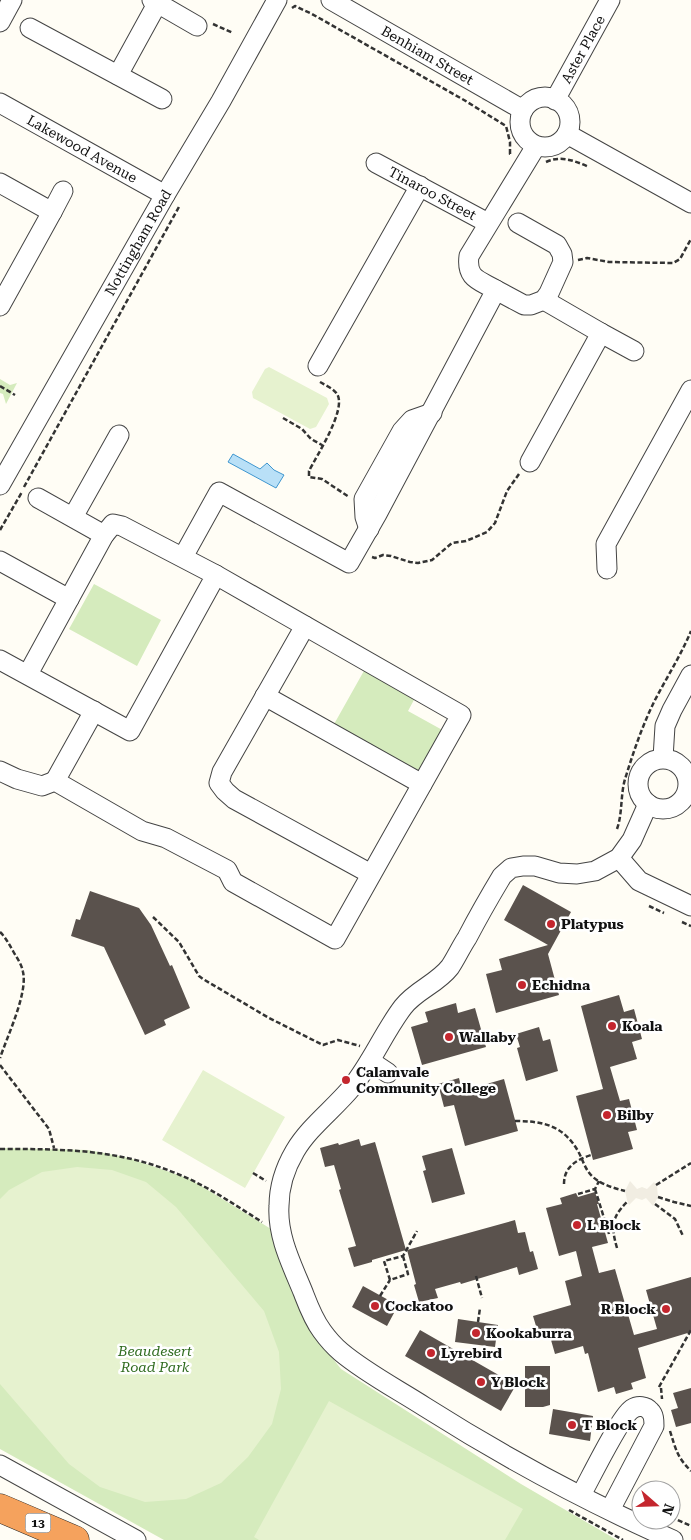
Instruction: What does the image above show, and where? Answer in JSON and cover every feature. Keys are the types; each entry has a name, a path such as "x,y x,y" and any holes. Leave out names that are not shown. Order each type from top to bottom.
{"highway":[{"name":"13","path":"0,1508 75,1540"}],"street":[{"name":"Benhiam Street","path":"331,0 523,110"},
{"name":"Aster Place","path":"555,100 610,0"},
{"path":"118,75 154,2 197,26"},
{"name":"Nottingham Road","path":"0,486 165,195 221,101 282,6"},
{"path":"30,28 162,99"},
{"path":"541,98 548,98 561,103 570,121 567,134 563,140 550,147 536,146 529,142 521,127 520,118 523,110 528,104 541,98"},
{"name":"Lakewood Avenue","path":"0,103 165,195"},
{"path":"567,134 691,203"},
{"path":"518,223 557,245 564,262 544,300 532,305 524,305 471,276 467,267 469,256 536,146"},
{"name":"Tinaroo Street","path":"376,162 488,223"},
{"path":"0,183 52,212"},
{"path":"318,366 420,186"},
{"path":"0,306 63,191"},
{"path":"183,557 219,492 349,563 496,290"},
{"path":"544,300 634,351"},
{"path":"530,462 601,333"},
{"path":"607,569 606,544 691,390"},
{"path":"369,529 364,499 402,431 412,420 432,412"},
{"path":"73,517 119,435"},
{"path":"38,498 104,535"},
{"path":"28,674 104,535 113,524 122,526 216,575 461,715 335,939 234,882 227,870 166,838 142,831 55,781"},
{"path":"0,561 69,599"},
{"path":"0,660 130,730 216,575"},
{"path":"305,626 222,772 219,783 225,792 234,799 371,874"},
{"path":"663,758 665,726 691,675"},
{"path":"264,696 422,784"},
{"path":"0,771 17,779 42,786 55,781 94,711"},
{"path":"663,758 679,764 685,771 688,779 685,807 661,809 648,804 642,798 639,791 639,776 642,769 648,763 663,758"},
{"path":"648,804 632,840 618,858 595,871 577,874 558,873 535,866 523,866 511,868 502,876 449,968 435,981 416,994 403,1007 368,1054 367,1068 295,1150 285,1171 278,1207 282,1234 290,1260 314,1318 322,1331 340,1351 366,1370 505,1456 673,1540"},
{"path":"618,858 639,881 691,906"},
{"path":"368,1054 388,1073"},
{"path":"581,1495 628,1413 639,1407 648,1409 653,1416 654,1426 610,1510"},
{"path":"0,1465 136,1540"}],"path":[{"path":"282,6 295,6 312,14 456,95 506,126 510,142 510,154 538,169 544,162 554,158 570,160 589,167"},
{"path":"197,26 212,23 233,33"},
{"path":"0,530 182,202"},
{"path":"564,262 587,258 609,262 673,263 680,259 691,239"},
{"path":"318,366 316,379 336,393 339,400 336,419 309,471 308,477 322,479 364,507"},
{"path":"0,386 15,395"},
{"path":"283,418 302,428 311,439 322,445"},
{"path":"357,549 375,558 391,556 418,563 432,560 452,543 466,541 487,532 495,523 507,491 530,462"},
{"path":"617,831 620,822 625,778 644,725 691,631"},
{"path":"153,917 179,942 199,976 269,1018 324,1045 338,1040 368,1054"},
{"path":"0,932 6,938 19,961 24,981 0,1058"},
{"path":"0,1065 49,1129 54,1148"},
{"path":"515,1121 541,1122 556,1128 572,1143 588,1172 606,1185 625,1191"},
{"path":"0,1149 54,1148 86,1151 116,1155 154,1165 180,1174 220,1194 268,1225"},
{"path":"564,1184 568,1167 591,1154"},
{"path":"656,1185 691,1163"},
{"path":"253,1174 268,1182"},
{"path":"599,1181 596,1189 609,1234"},
{"path":"578,1194 596,1189"},
{"path":"658,1197 691,1206"},
{"path":"617,1248 612,1228 618,1213 627,1202"},
{"path":"655,1204 675,1219 683,1236"},
{"path":"408,1274 403,1256 417,1231"},
{"path":"384,1261 403,1256"},
{"path":"383,1257 390,1280"},
{"path":"380,1296 390,1280 413,1273"},
{"path":"476,1276 482,1298"},
{"path":"478,1322 480,1308"},
{"path":"664,1405 660,1387 691,1330"},
{"path":"668,1424 675,1449 691,1472"},
{"path":"563,1507 623,1540"}],"green space":[{"path":"269,367 327,398 329,404 316,427 310,429 253,398 252,392 265,369"},
{"path":"0,379 10,385 17,383 6,404 3,394 0,393"},
{"path":"94,584 161,620 137,666 69,629"},
{"path":"365,669 415,698 408,711 446,732 422,775 333,726"},
{"path":"203,1070 285,1117 245,1188 162,1140"},
{"name":"Beaudesert Road Park","path":"0,1148 88,1150 129,1158 190,1179 271,1229 306,1324 341,1369 521,1484 617,1540 164,1540 0,1449"},
{"path":"77,1167 112,1170 146,1182 176,1207 264,1311 279,1352 281,1389 272,1424 248,1457 221,1483 186,1499 145,1502 100,1487 69,1464 0,1384 0,1199 9,1190 42,1172"},
{"path":"329,1401 523,1509 505,1540 259,1540 254,1537"}],"shaded area":[{"path":"630,1181 637,1189 642,1187 647,1189 654,1182 657,1186 658,1197 653,1206 646,1198 642,1200 636,1198 629,1205 625,1191"}],"water":[{"path":"233,454 260,469 267,463 274,470 284,475 276,488 228,462"}],"building":[{"path":"523,885 571,912 548,954 559,995 496,1013 486,974 502,970 499,959 548,945 504,920"},
{"path":"90,891 139,908 151,925 170,966 172,965 190,1008 164,1020 166,1025 145,1035 104,947 71,936 76,919 80,920"},
{"path":"619,995 624,1012 634,1009 642,1039 632,1042 637,1059 610,1067 620,1101 629,1099 637,1130 628,1132 633,1149 593,1160 576,1096 603,1089 581,1006"},
{"name":"Wallaby","path":"456,1003 458,1013 475,1008 486,1047 422,1065 411,1027 428,1022 425,1012"},
{"path":"539,1027 543,1041 550,1039 558,1071 526,1081 517,1048 520,1047 516,1034"},
{"path":"459,1078 462,1091 504,1079 518,1131 465,1146 454,1105 444,1107 438,1084"},
{"path":"359,1139 361,1146 375,1142 406,1250 354,1267 348,1248 356,1246 339,1190 341,1189 334,1165 325,1167 320,1148"},
{"path":"452,1148 465,1194 432,1203 423,1171 426,1170 422,1156"},
{"path":"595,1192 608,1243 592,1247 599,1273 615,1269 634,1335 657,1329 646,1290 691,1277 691,1332 638,1348 646,1378 631,1383 633,1389 616,1394 614,1387 598,1392 588,1353 585,1354 583,1346 555,1354 549,1333 539,1336 533,1316 571,1305 565,1281 582,1276 576,1251 559,1256 546,1208 562,1204 560,1198 576,1193 578,1197"},
{"path":"515,1220 518,1233 525,1232 530,1252 533,1251 538,1269 519,1275 517,1267 461,1284 460,1282 435,1289 438,1298 419,1302 407,1250"},
{"name":"Cockatoo","path":"363,1286 403,1308 391,1311 394,1313 387,1326 352,1307"},
{"name":"Kookaburra","path":"458,1319 498,1325 495,1347 455,1342"},
{"path":"420,1330 516,1385 501,1411 405,1356"},
{"path":"525,1366 550,1366 550,1405 525,1407"},
{"path":"691,1388 691,1423 676,1427 671,1410 678,1408 673,1393"},
{"name":"T Block","path":"553,1409 593,1416 590,1441 549,1434"}],"place":[{"name":"Platypus","path":"551,924"},
{"name":"Echidna","path":"522,985"},
{"name":"Koala","path":"612,1026"},
{"name":"Wallaby","path":"449,1037"},
{"name":"Calamvale Community College","path":"346,1080"},
{"name":"Bilby","path":"607,1115"},
{"name":"L Block","path":"577,1225"},
{"name":"Cockatoo","path":"375,1306"},
{"name":"R Block","path":"666,1309"},
{"name":"Kookaburra","path":"476,1333"},
{"name":"Lyrebird","path":"431,1353"},
{"name":"Y Block","path":"481,1382"},
{"name":"T Block","path":"572,1425"}]}
